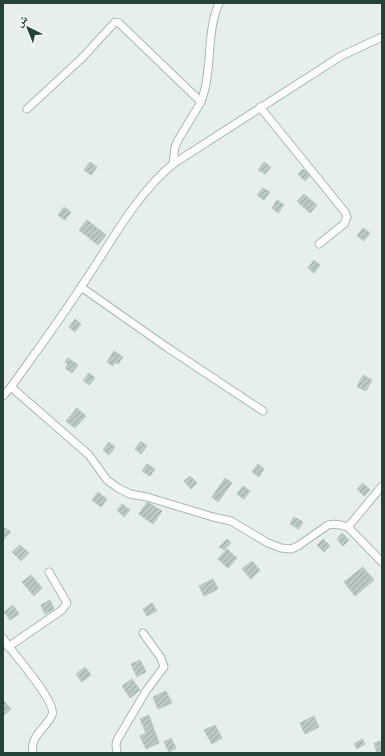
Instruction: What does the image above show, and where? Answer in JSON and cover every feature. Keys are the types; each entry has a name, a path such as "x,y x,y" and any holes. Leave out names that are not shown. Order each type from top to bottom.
{"street":[{"path":"173,164 175,147 178,140 201,102 206,84 212,21 219,3"},
{"path":"27,108 83,57 115,22 123,26 201,102"},
{"path":"3,396 11,387 81,287 136,203 149,187 173,164 341,56 382,36"},
{"path":"260,107 345,212 347,217 344,224 319,244"},
{"path":"81,287 168,348 263,411"},
{"path":"11,387 89,455 107,480 130,494 148,497 231,521 268,543 281,548 291,549 298,546 328,525 332,524 348,527 382,562"},
{"path":"348,527 382,486"},
{"path":"8,647 62,610 68,603 49,572"},
{"path":"117,753 117,740 146,691 164,667 161,658 143,633"},
{"path":"3,638 8,647 45,694 53,708 52,715 32,744 33,753"}],"building":[{"path":"90,162 97,167 91,175 84,170"},
{"path":"264,162 271,167 265,174 258,170"},
{"path":"303,169 310,176 305,181 298,174"},
{"path":"263,188 270,192 264,200 257,195"},
{"path":"304,194 317,205 310,213 297,201"},
{"path":"277,200 284,205 278,213 272,208"},
{"path":"64,207 71,212 65,220 58,215"},
{"path":"87,220 106,235 98,245 79,230"},
{"path":"363,228 370,233 364,241 357,236"},
{"path":"314,260 320,265 314,273 308,268"},
{"path":"75,319 81,324 75,332 69,327"},
{"path":"114,351 123,357 118,364 115,362 113,366 107,362"},
{"path":"68,358 78,365 72,373 65,368 68,364 65,362"},
{"path":"89,373 95,378 89,385 83,380"},
{"path":"363,375 372,380 366,391 357,387"},
{"path":"77,408 86,416 75,428 66,421"},
{"path":"141,441 147,446 141,454 135,449"},
{"path":"109,442 115,447 109,455 103,450"},
{"path":"147,464 155,469 150,476 142,471"},
{"path":"258,464 264,469 259,477 252,472"},
{"path":"190,476 197,483 191,489 184,481"},
{"path":"225,478 232,483 218,502 212,497"},
{"path":"363,483 370,490 364,496 357,489"},
{"path":"243,486 250,491 244,499 237,494"},
{"path":"98,492 107,499 101,507 92,500"},
{"path":"147,502 162,511 153,524 139,514"},
{"path":"122,504 130,510 124,517 117,510"},
{"path":"294,517 303,522 299,529 290,524"},
{"path":"3,527 11,532 3,540"},
{"path":"342,533 349,540 343,546 337,539"},
{"path":"227,539 231,543 224,550 219,547"},
{"path":"323,539 330,546 324,552 317,545"},
{"path":"20,545 29,553 21,561 12,552"},
{"path":"227,549 237,558 228,568 218,559"},
{"path":"252,561 260,570 251,579 242,569"},
{"path":"363,567 374,580 355,596 344,582"},
{"path":"31,575 42,588 34,596 22,582"},
{"path":"213,579 218,589 204,596 199,586"},
{"path":"50,600 54,609 45,614 41,605"},
{"path":"152,603 157,611 147,616 143,609"},
{"path":"13,605 19,614 10,620 4,612"},
{"path":"140,660 146,672 137,677 131,664"},
{"path":"85,667 91,675 82,682 76,674"},
{"path":"132,679 140,690 130,698 122,686"},
{"path":"166,691 172,703 158,709 153,697"},
{"path":"3,700 11,709 3,716"},
{"path":"149,715 159,743 146,749 140,736 146,733 140,719"},
{"path":"314,716 319,727 305,734 300,723"},
{"path":"215,725 222,738 212,744 204,730"},
{"path":"171,738 176,748 169,752 164,742"},
{"path":"362,739 365,744 357,749 354,744"},
{"path":"382,741 382,753 377,753 374,743"}]}
